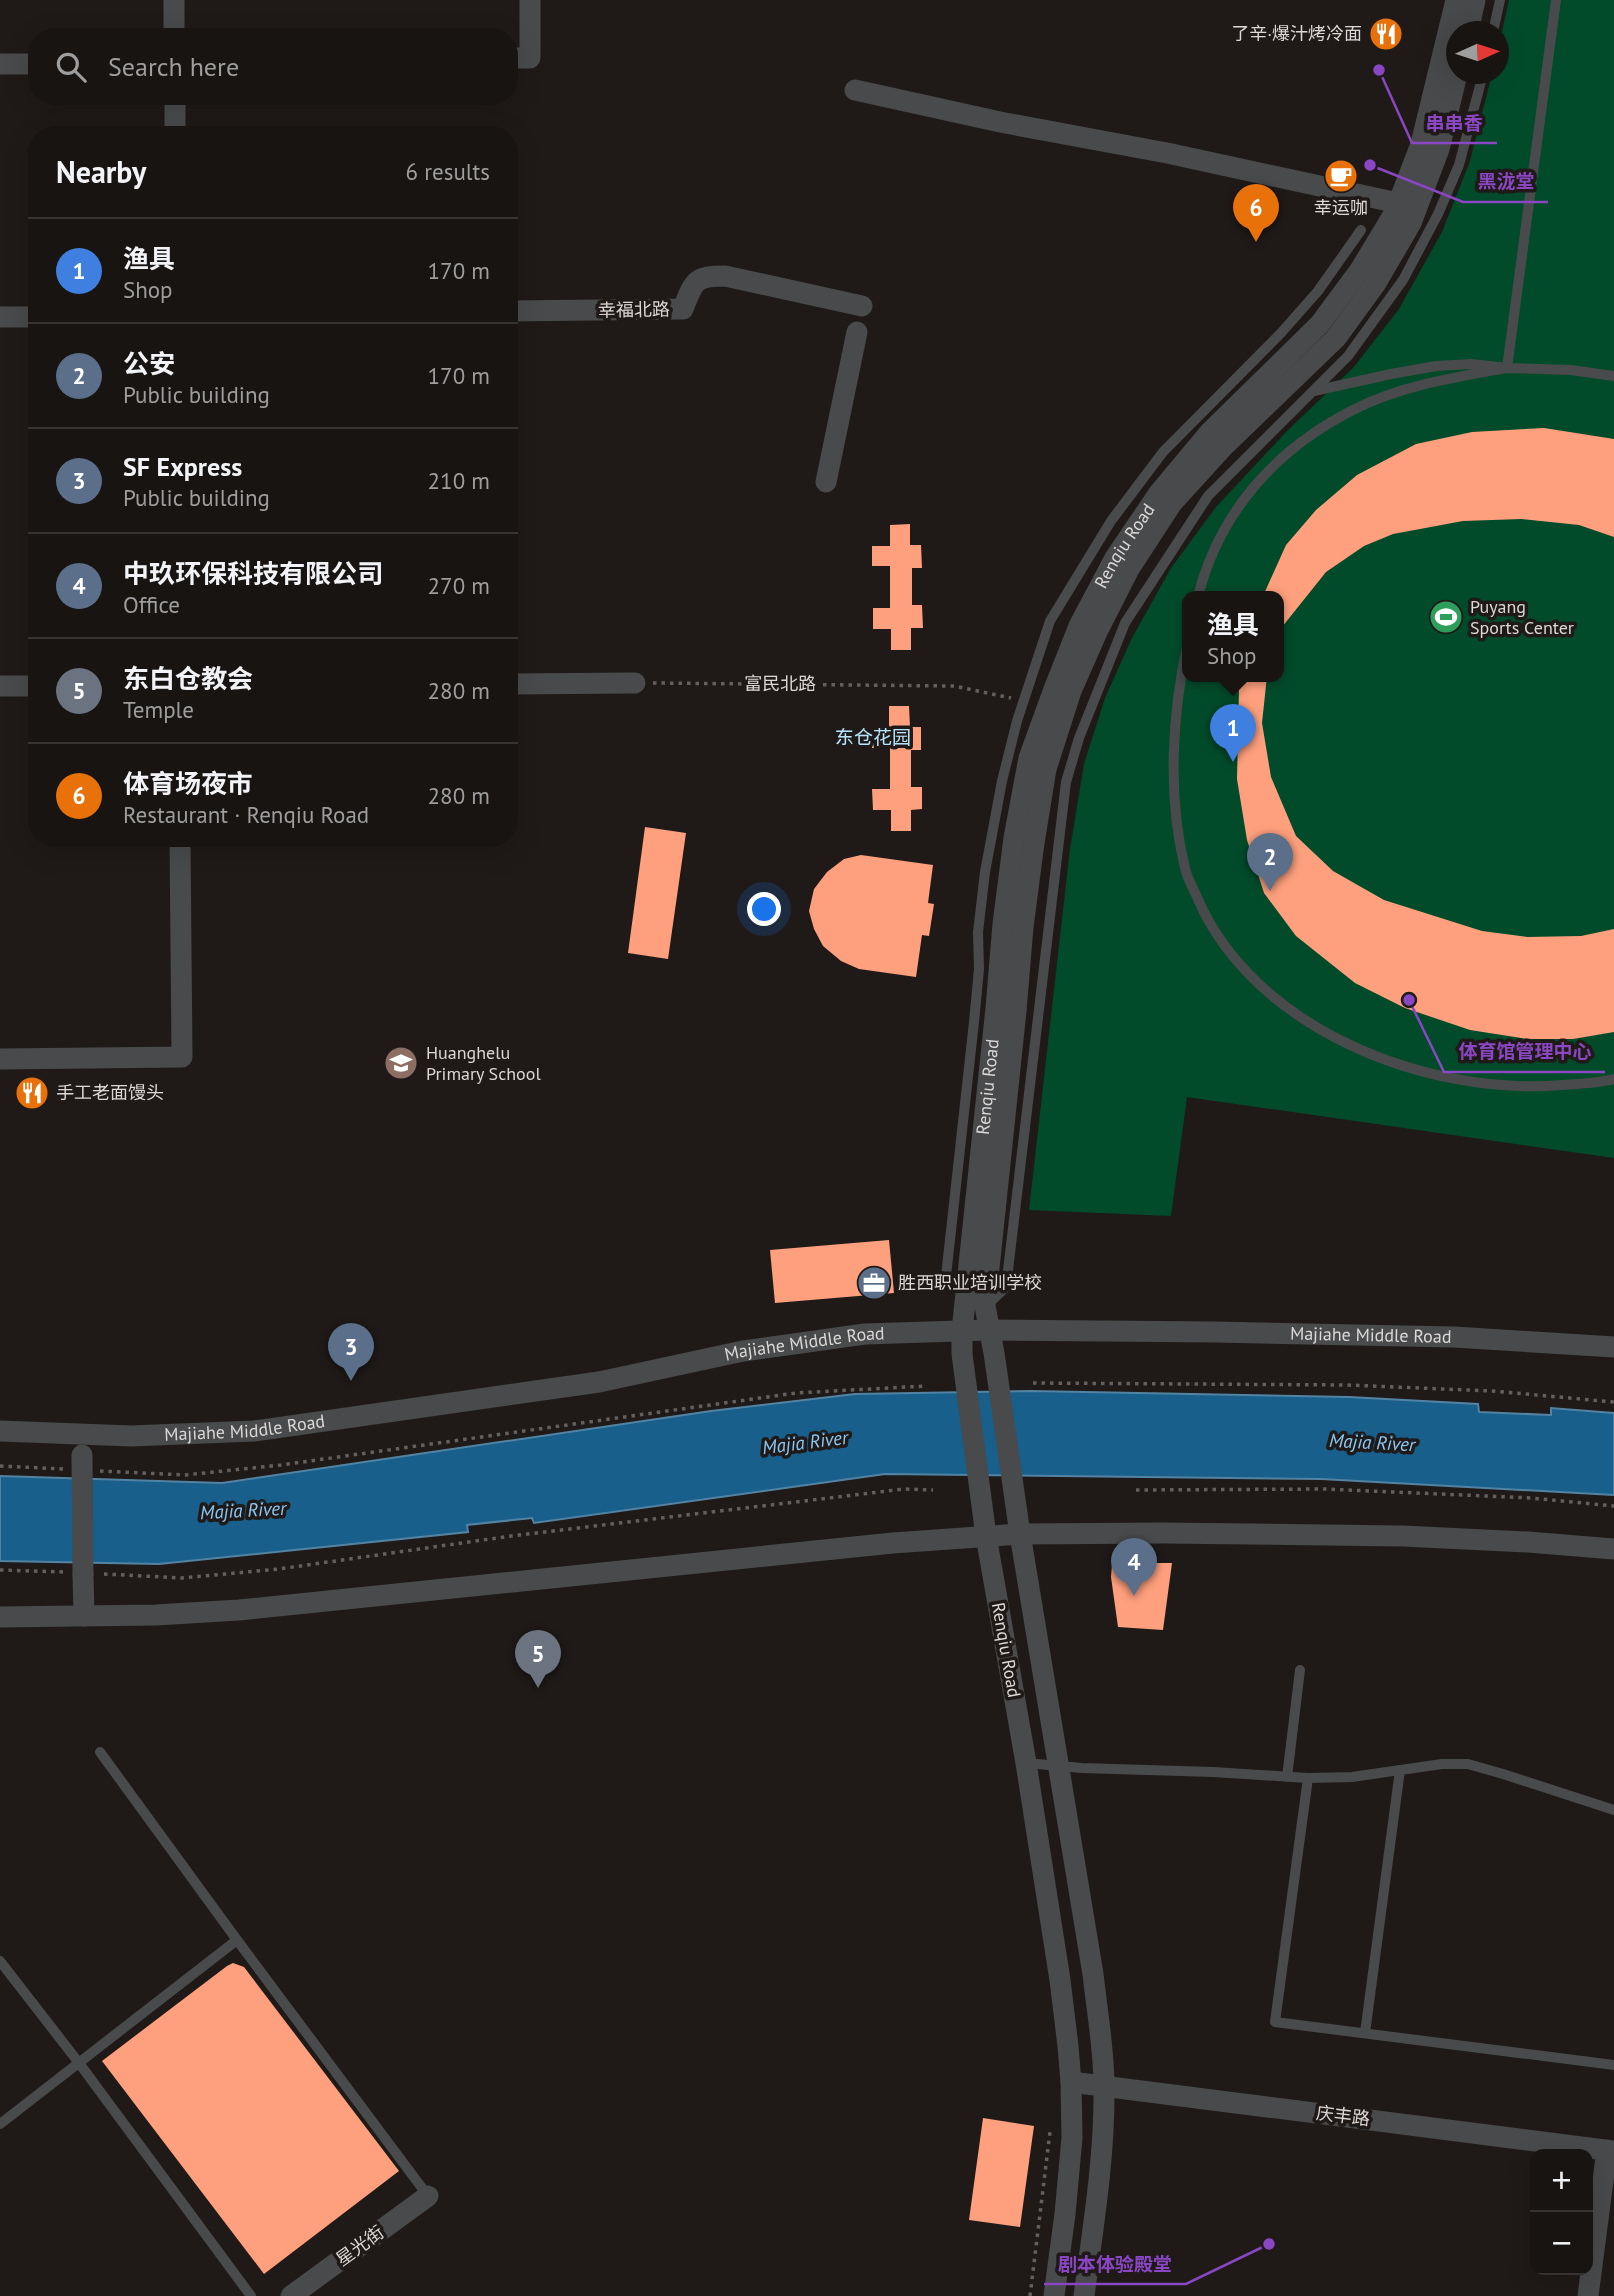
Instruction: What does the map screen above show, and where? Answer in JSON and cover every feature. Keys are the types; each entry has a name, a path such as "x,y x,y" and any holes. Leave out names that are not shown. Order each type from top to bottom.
{"street":[{"path":"174,0 174,28"},
{"path":"519,58 530,0"},
{"name":"Renqiu Road","path":"1054,2296 1072,2138 1071,2082 1060,1980 1026,1763 986,1536 962,1354 962,1331 1003,924 1014,838 1029,758 1079,626 1115,558 1159,493 1210,432 1320,324 1360,270 1398,203 1421,144 1457,0"},
{"path":"1470,21 1475,0"},
{"path":"0,64 28,64"},
{"name":"Renqiu Road","path":"1084,2296 1102,2137 1104,2085 1093,1974 1057,1766 985,1306 1023,927 1046,769 1071,691 1097,632 1129,569 1172,503 1223,447 1336,338 1376,283 1411,223 1439,149 1455,84"},
{"path":"855,90 1398,203"},
{"path":"175,105 175,126"},
{"name":"幸福北路","path":"518,311 683,309 692,286 704,276 725,276 862,306"},
{"path":"0,317 28,317"},
{"path":"826,482 857,332"},
{"path":"518,684 635,683"},
{"path":"0,687 28,686"},
{"path":"0,1059 182,1057 180,847"},
{"name":"Majiahe Middle Road","path":"0,1431 80,1457 131,1436 254,1431 599,1382 743,1351 865,1334 989,1330 1454,1336 1614,1347"},
{"path":"80,1457 88,1574 84,1616"},
{"path":"0,1617 156,1615 239,1610 893,1543 1020,1534 1152,1532 1403,1536 1614,1549"},
{"name":"庆丰路","path":"1071,2082 1610,2151"},
{"path":"1588,2296 1610,2151"},
{"name":"星光街","path":"292,2296 428,2196"}],"lane":[{"path":"1495,21 1500,0"},
{"path":"1507,368 1556,0"},
{"path":"985,1306 1006,1287 1066,782 1079,738 1125,624 1208,496 1348,356 1403,280 1438,214 1459,165 1480,84"},
{"path":"966,1292 946,1276 979,969 978,932 985,872 1002,781 1024,701 1051,621 1111,522 1163,452 1281,333 1318,291 1361,230"},
{"path":"1314,391 1436,366 1471,364 1571,370 1614,376"},
{"path":"1199,591 1205,570 1232,514 1268,469 1310,436 1354,410 1402,391 1507,368"},
{"path":"1182,670 1178,689 1175,812 1185,870 1207,920 1241,967 1285,1005 1325,1032 1375,1056 1426,1073 1484,1084 1542,1087 1614,1079"},
{"path":"1287,1777 1300,1670"},
{"path":"100,1752 428,2196"},
{"path":"1026,1763 1308,1778 1352,1777 1442,1764 1468,1764 1614,1810"},
{"path":"1365,2033 1401,1770"},
{"path":"1308,1778 1275,2022 1614,2065"},
{"path":"0,2124 237,1940"},
{"path":"0,1961 251,2296"}],"path":[{"name":"富民北路","path":"635,683 954,685 1024,701"},
{"path":"1033,1383 1360,1385 1492,1391 1614,1402"},
{"path":"0,1466 80,1457 185,1475 281,1465 796,1393 926,1386"},
{"path":"0,1570 183,1578 279,1569 538,1533 904,1489 933,1490"},
{"path":"1136,1490 1325,1489 1531,1498 1614,1506"},
{"path":"1030,2296 1051,2122"}],"green space":[{"name":"Puyang Sports Center","path":"1509,0 1614,0 1614,1158 1187,1097 1171,1216 1029,1210 1070,849 1084,764 1105,698 1132,638 1171,568 1216,507 1287,431 1354,367 1399,309 1442,232 1470,161 1489,84 1509,84 1509,21 1504,21"}],"water":[{"name":"Majia River","path":"1031,1391 1349,1397 1478,1404 1479,1412 1551,1415 1551,1408 1614,1413 1614,1495 1321,1479 885,1474 534,1523 532,1518 467,1525 468,1532 159,1564 0,1561 0,1476 222,1483 711,1411 855,1394"}],"building":[{"path":"1544,428 1614,439 1614,537 1579,525 1521,519 1463,521 1393,534 1364,546 1326,572 1284,624 1284,591 1265,591 1286,545 1316,510 1357,475 1416,444 1472,432"},
{"path":"910,524 910,545 921,545 922,568 912,568 912,605 922,605 923,628 911,628 911,650 891,650 891,629 873,629 873,608 890,608 890,566 872,566 872,546 890,546 890,525"},
{"path":"1241,682 1266,682 1262,723 1271,777 1296,836 1333,871 1384,900 1482,931 1527,937 1581,936 1614,929 1614,1032 1573,1039 1528,1039 1470,1030 1405,1008 1355,983 1296,936 1264,893 1247,840 1237,779"},
{"path":"889,706 909,706 910,727 921,727 921,750 911,750 911,787 922,787 922,809 911,810 911,831 891,831 891,810 873,810 872,789 890,789 890,748 872,748 872,728 889,727"},
{"path":"645,827 686,833 668,959 628,953"},
{"path":"861,855 933,865 928,903 934,904 929,936 922,935 916,977 859,969 841,961 823,946 814,929 809,911 814,889 827,872 844,859"},
{"path":"889,1240 894,1293 775,1303 770,1250"},
{"path":"1172,1563 1163,1630 1118,1627 1111,1577 1112,1564"},
{"path":"233,1963 244,1967 399,2171 264,2274 102,2061"},
{"path":"983,2118 1034,2126 1020,2227 969,2220"}],"place":[{"name":"了辛·爆汁烤冷面","path":"1386,34"},
{"name":"串串香","path":"1379,70"},
{"name":"黑泷堂","path":"1370,165"},
{"name":"幸运咖","path":"1341,176"},
{"name":"体育场夜市","path":"1256,242"},
{"name":"Puyang Sports Center","path":"1446,617"},
{"name":"渔具","path":"1233,762"},
{"name":"公安","path":"1270,891"},
{"name":"体育馆管理中心","path":"1409,1000"},
{"name":"Huanghelu Primary School","path":"401,1063"},
{"name":"手工老面馒头","path":"32,1093"},
{"name":"胜西职业培训学校","path":"874,1283"},
{"name":"SF Express","path":"351,1381"},
{"name":"中玖环保科技有限公司","path":"1134,1596"},
{"name":"东白仓教会","path":"538,1688"},
{"name":"剧本体验殿堂","path":"1269,2244"}],"district":[{"name":"东仓花园","path":"873,737"}]}
